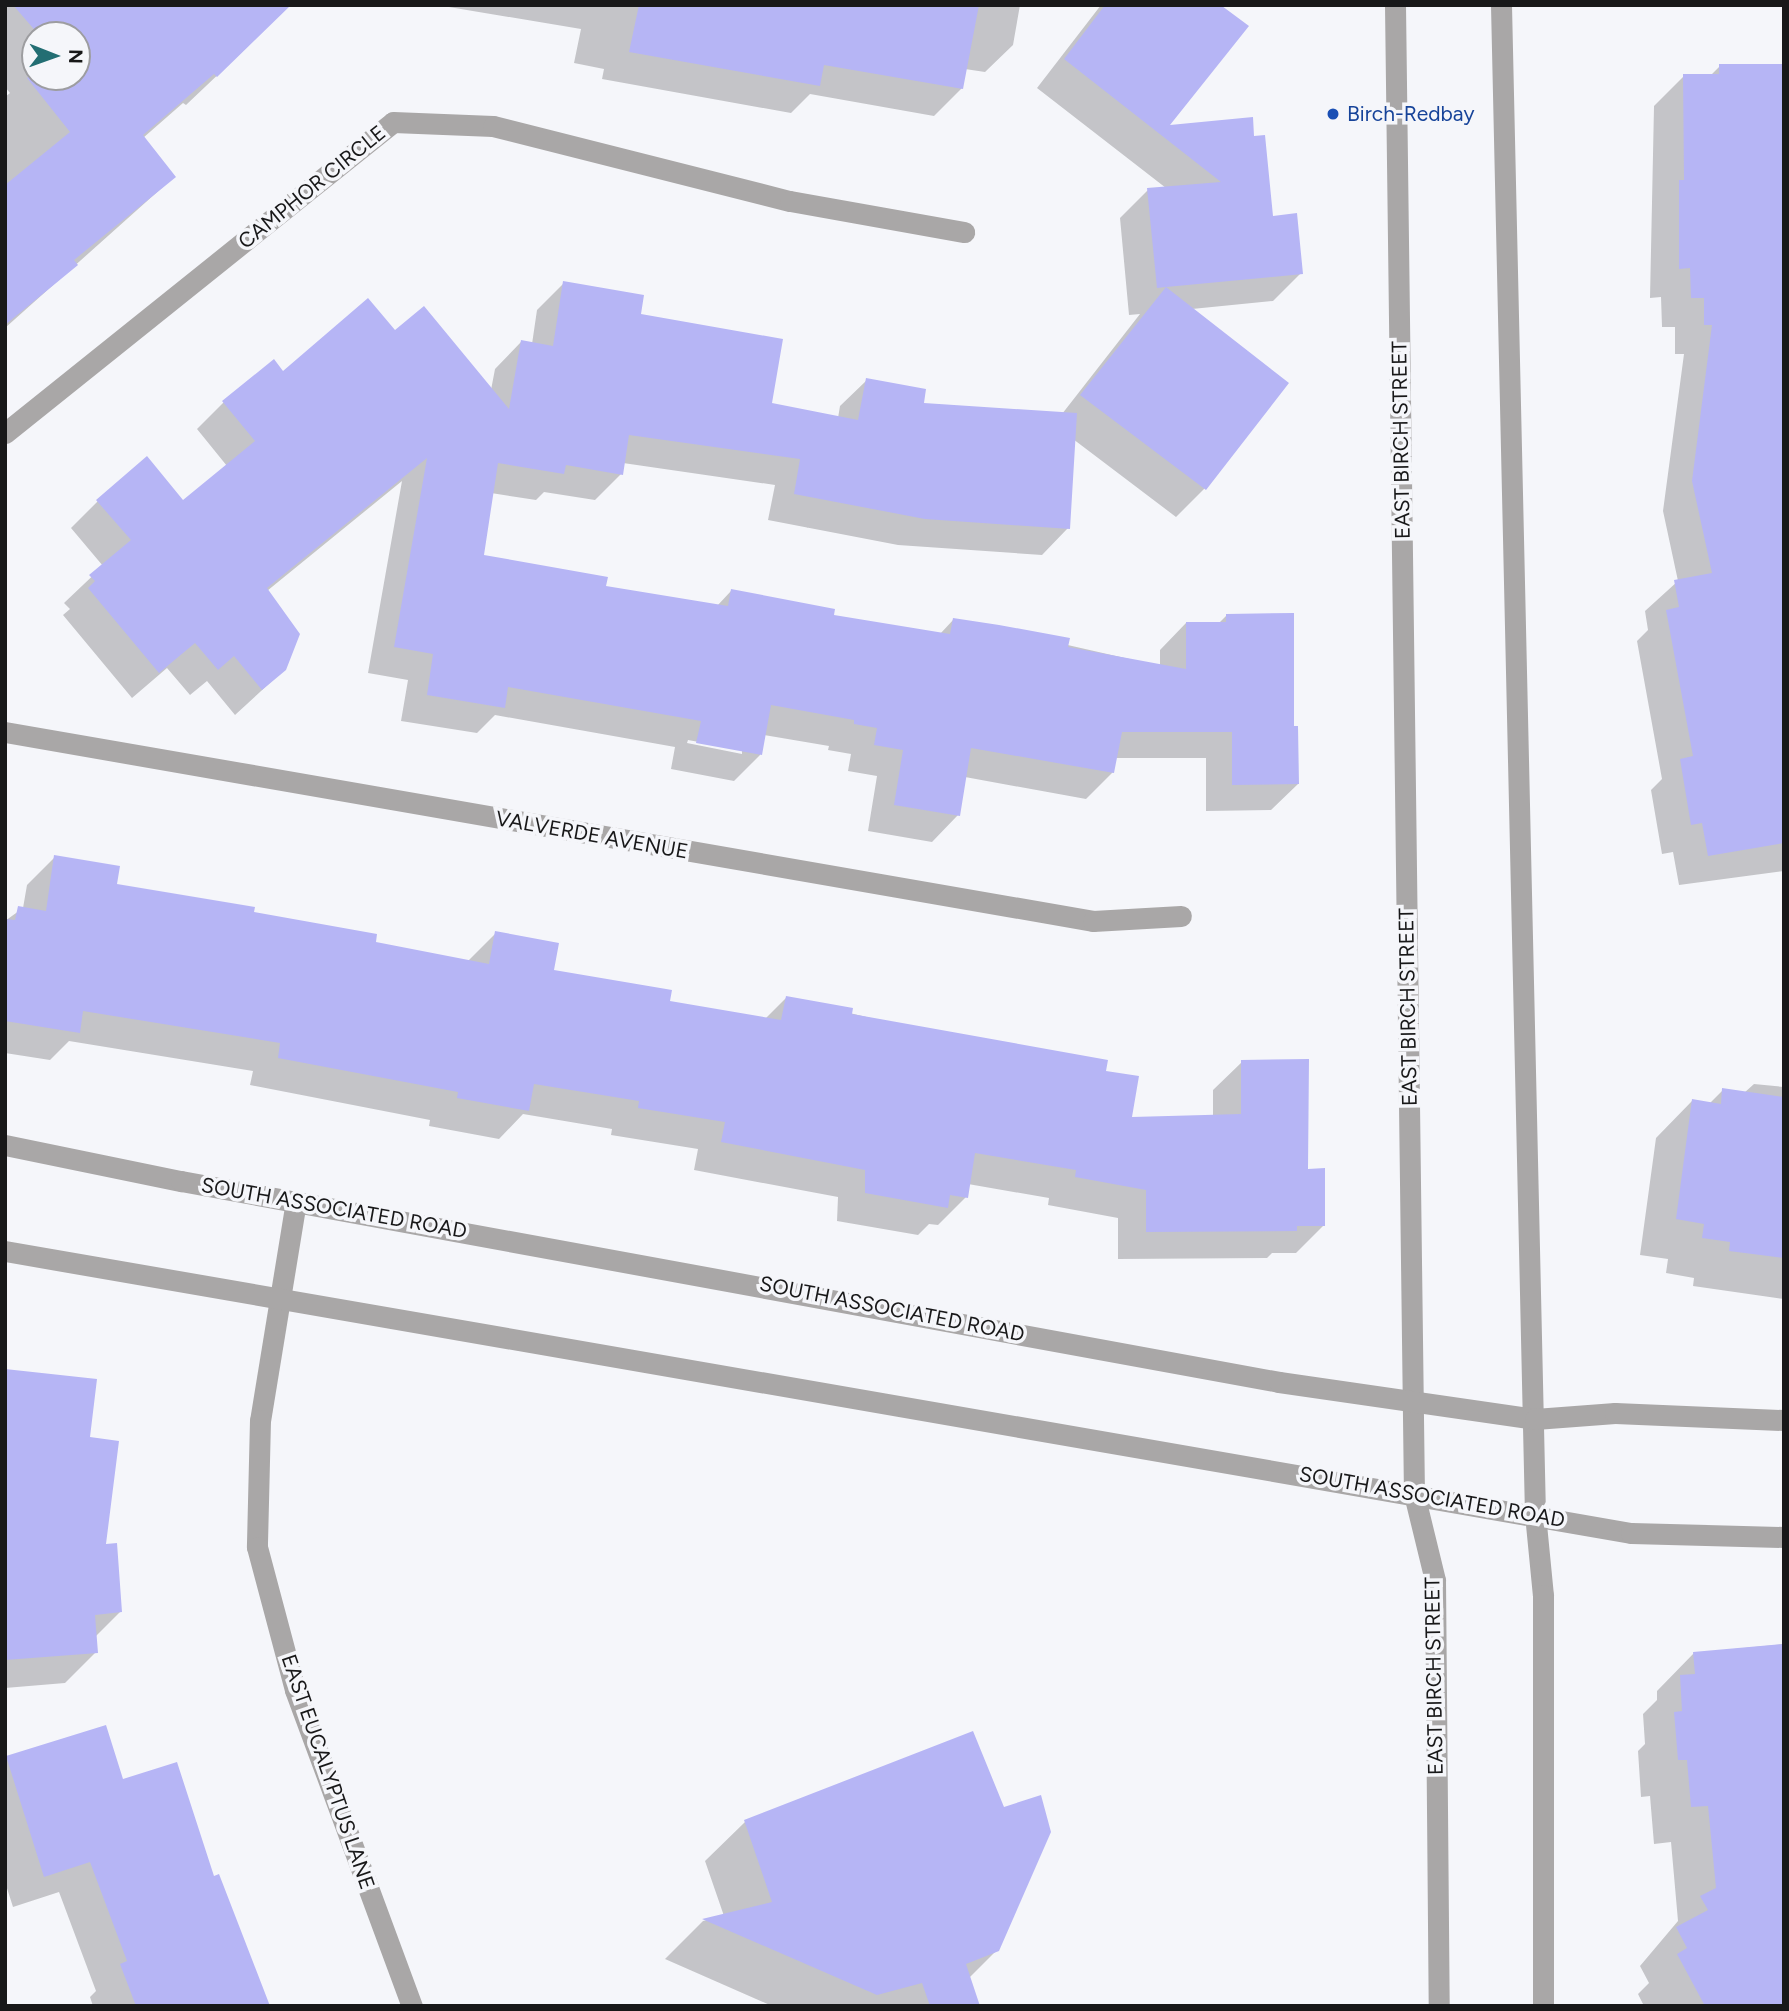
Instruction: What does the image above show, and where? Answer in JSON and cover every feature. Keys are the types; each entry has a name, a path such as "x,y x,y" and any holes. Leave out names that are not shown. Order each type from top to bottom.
{"street":[{"name":"EAST BIRCH STREET","path":"1395,5 1414,1494 1435,1580 1439,2006"},
{"path":"1501,5 1535,1419 1535,1514 1543,1595 1543,2006"},
{"name":"CAMPHOR CIRCLE","path":"5,433 393,122 493,127 790,201 964,232"},
{"name":"VALVERDE AVENUE","path":"5,732 1093,921 1181,916"},
{"name":"SOUTH ASSOCIATED ROAD","path":"5,1145 1279,1382 1535,1419 1615,1413 1784,1420"},
{"name":"EAST EUCALYPTUS LANE","path":"296,1200 260,1420 257,1546 295,1690 412,2006"},
{"name":"SOUTH ASSOCIATED ROAD","path":"5,1251 1535,1514 1632,1533 1784,1537"}],"building":[{"path":"13,5 291,5 217,77 214,74 143,135 176,177 74,260 78,265 5,325 5,185 70,132 37,91 91,91 91,21 27,21"},
{"path":"639,5 979,5 963,89 824,65 820,86 629,52"},
{"path":"1105,5 1222,6 1249,26 1170,125 1253,117 1254,136 1265,135 1273,216 1297,213 1303,274 1157,288 1147,188 1221,182 1064,59"},
{"path":"1719,64 1784,64 1784,843 1708,856 1702,823 1691,825 1680,759 1693,756 1666,610 1679,607 1674,580 1712,573 1692,481 1712,325 1704,325 1704,298 1691,298 1690,268 1679,269 1679,180 1684,180 1683,74 1719,74"},
{"path":"563,281 644,295 641,314 783,339 772,403 858,420 866,378 926,389 924,403 1077,413 1070,529 925,519 794,494 800,459 629,435 623,475 566,465 564,474 498,463 484,555 608,577 606,586 728,606 731,589 835,609 834,615 950,634 953,618 999,625 1070,638 1068,647 1186,669 1186,622 1226,622 1226,614 1294,613 1294,726 1298,726 1299,784 1232,785 1232,732 1122,732 1114,773 971,748 960,816 894,805 903,750 874,745 877,728 854,724 854,720 771,705 762,755 696,743 701,721 508,687 505,708 427,695 433,654 394,647 427,458 267,588 300,634 286,670 262,690 234,656 218,670 195,643 159,673 88,588 95,581 89,575 131,540 96,500 147,456 183,500 255,441 222,401 274,359 283,371 368,298 395,330 424,306 509,409 521,340 553,346"},
{"path":"1166,287 1289,383 1206,490 1080,395"},
{"path":"54,855 120,866 117,884 255,907 254,912 377,934 376,942 489,964 495,931 559,943 554,970 672,990 670,1001 781,1020 786,996 853,1008 852,1014 1108,1060 1106,1071 1139,1076 1132,1117 1241,1114 1241,1060 1309,1059 1308,1169 1325,1168 1325,1226 1297,1226 1297,1231 1146,1232 1146,1190 1075,1177 1076,1170 975,1153 968,1198 950,1195 948,1208 865,1193 865,1170 721,1142 725,1122 638,1108 639,1101 534,1084 529,1111 457,1098 458,1092 278,1058 280,1043 83,1011 80,1033 5,1021 5,919 15,920 18,906 46,911"},
{"path":"1722,1088 1784,1097 1784,1258 1729,1251 1730,1242 1702,1238 1704,1224 1676,1219 1692,1099 1721,1104"},
{"path":"5,1369 97,1379 90,1437 119,1441 106,1544 117,1543 122,1612 95,1615 98,1653 5,1660"},
{"path":"1784,1644 1784,2006 1705,2006 1677,1954 1687,1948 1676,1927 1708,1910 1700,1896 1716,1888 1708,1806 1691,1807 1687,1760 1678,1760 1674,1712 1682,1711 1680,1675 1695,1674 1693,1652"},
{"path":"106,1725 123,1779 177,1762 214,1876 219,1874 270,2006 136,2006 120,1964 127,1961 90,1862 44,1877 6,1756"},
{"path":"973,1731 1004,1807 1041,1795 1051,1832 999,1951 966,1964 980,2006 930,2006 922,1983 877,1995 702,1919 772,1902 744,1820"}],"place":[{"name":"Birch-Redbay","path":"1333,114"}]}
